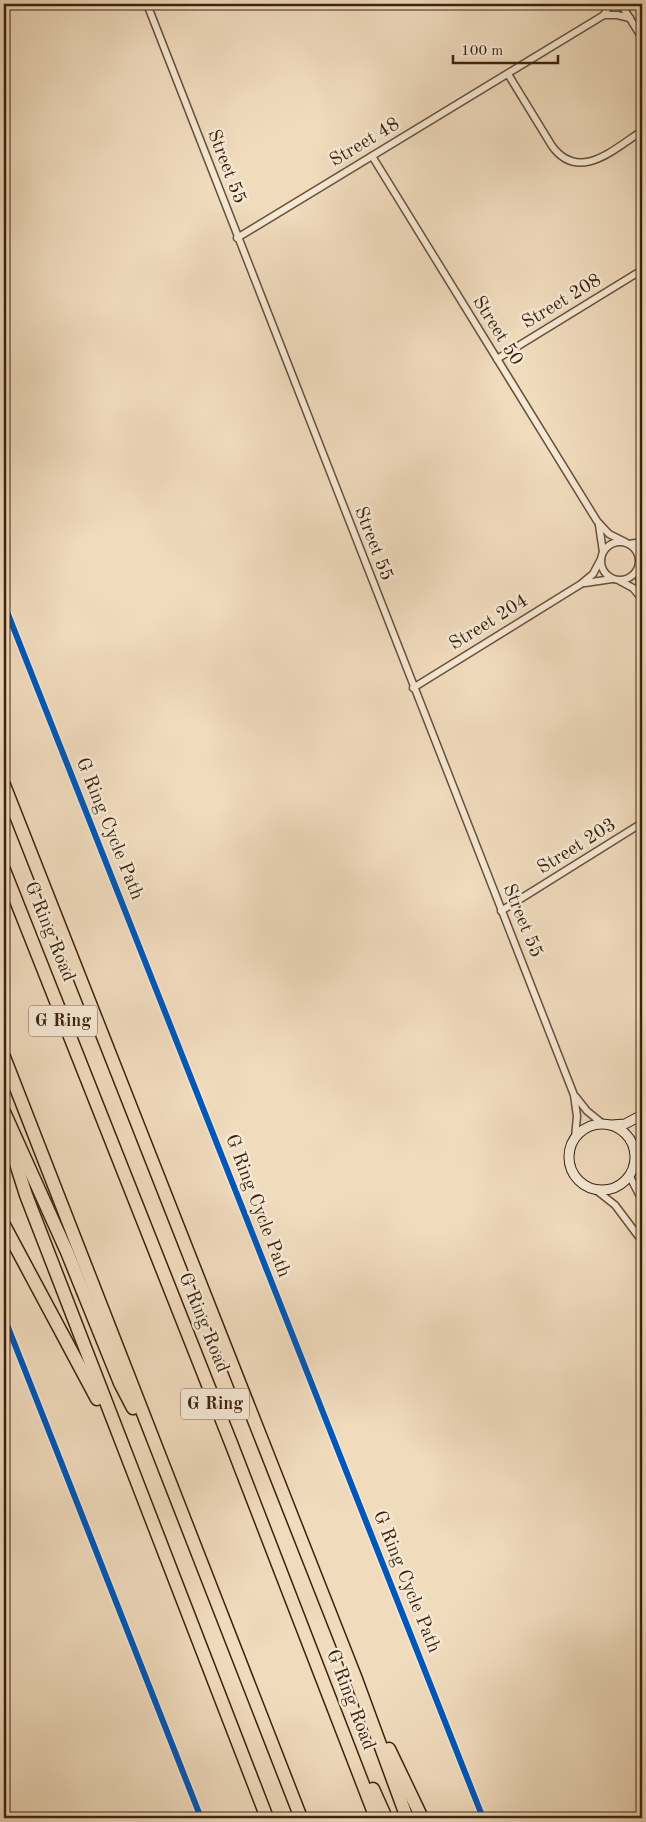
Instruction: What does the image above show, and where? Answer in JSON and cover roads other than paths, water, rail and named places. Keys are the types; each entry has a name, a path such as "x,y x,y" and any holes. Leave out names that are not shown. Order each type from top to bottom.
{"highway":[{"path":"4,785 356,1679 407,1818"},
{"name":"G Ring Road","path":"4,870 376,1818"},
{"path":"4,1057 301,1818"},
{"path":"4,1112 67,1252 120,1383 164,1470"},
{"path":"4,1126 26,1196 267,1818"},
{"path":"4,1225 77,1358 128,1462"},
{"path":"305,1636 386,1818"},
{"path":"356,1679 422,1818"}],"street":[{"name":"Street 55","path":"147,4 413,688 574,1095 577,1116 575,1138"},
{"name":"Street 48","path":"237,238 604,15 610,4"},
{"path":"621,4 642,38"},
{"path":"637,4 642,12"},
{"path":"604,15 630,18"},
{"path":"508,74 552,146 559,155 568,161 579,164 590,162 642,132"},
{"name":"Street 50","path":"372,156 597,521 609,534 627,543"},
{"name":"Street 208","path":"497,359 642,270"},
{"name":"Street 50","path":"597,521 602,537 602,556"},
{"path":"642,542 612,544 602,556 604,570 615,580 633,588 642,597"},
{"path":"627,543 639,555 642,597"},
{"name":"Street 204","path":"413,688 581,584 594,574 602,556"},
{"path":"615,580 630,578 640,564"},
{"name":"Street 204","path":"581,584 615,580"},
{"name":"Street 203","path":"502,911 642,823"},
{"name":"Street 55","path":"574,1095 587,1111 607,1125"},
{"path":"642,1114 625,1124 592,1125 582,1130 575,1138 569,1157 571,1170 584,1185 596,1190 616,1205 642,1241"},
{"path":"607,1125 626,1135 631,1143 634,1161"},
{"path":"596,1190 612,1189 625,1181 634,1161 642,1152"},
{"path":"629,1174 642,1200"}]}
